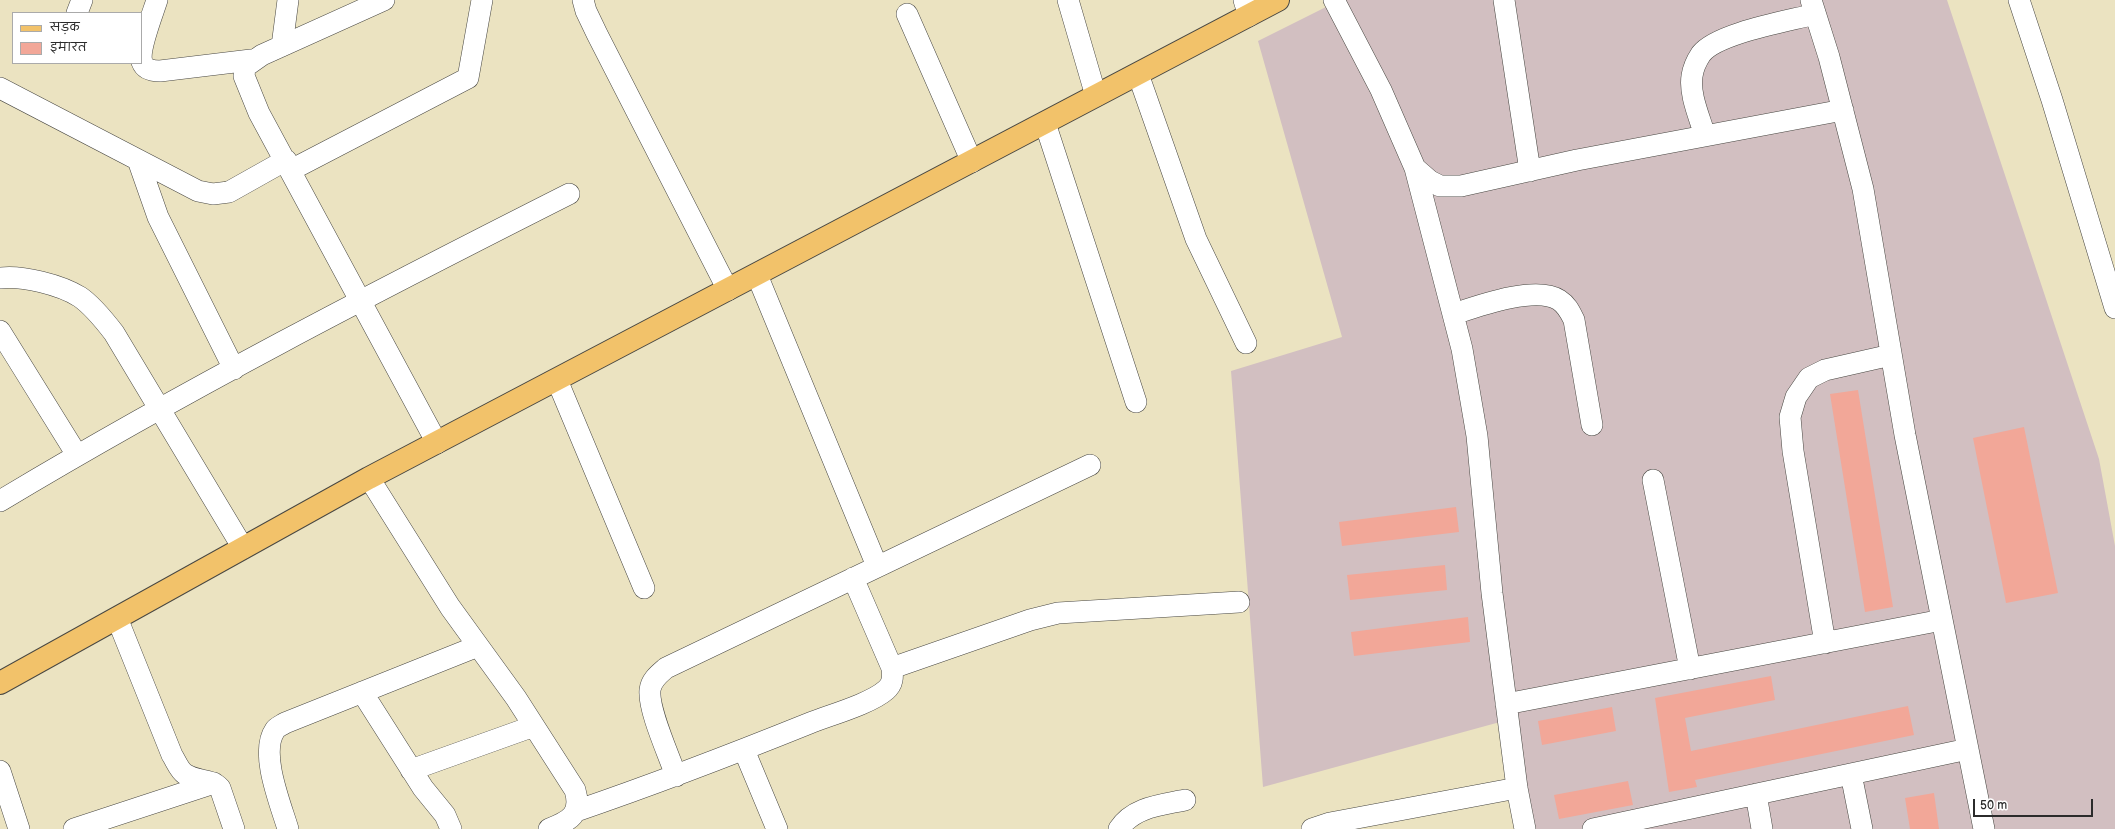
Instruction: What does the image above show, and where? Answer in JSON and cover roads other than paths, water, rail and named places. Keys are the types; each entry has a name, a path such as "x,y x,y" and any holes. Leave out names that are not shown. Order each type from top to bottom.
{"main road":[{"path":"0,683 369,478 1138,74 1246,8 1278,0"}],"street":[{"path":"77,12 82,0"},
{"path":"157,0 142,50 142,61 145,67 152,71 252,60 384,0"},
{"path":"282,46 288,0"},
{"path":"3,95 138,160 198,191 213,194 229,192 289,165 468,78 482,0"},
{"path":"584,0 586,11 596,34 728,290"},
{"path":"1068,0 1096,96"},
{"path":"1334,0 1381,90 1415,168 1454,314 1462,349 1477,436 1492,593 1517,788 1525,829"},
{"path":"1504,0 1530,171"},
{"path":"2019,0 2052,100 2115,308"},
{"path":"1705,136 1693,95 1692,77 1695,65 1702,53 1717,42 1813,7 1829,57 1863,189 1892,355 1942,620 1984,829"},
{"path":"907,14 972,162"},
{"path":"252,60 245,67 244,76 248,90 259,113 289,165 437,443"},
{"path":"1138,74 1196,239 1246,343"},
{"path":"1415,168 1430,181 1440,186 1448,187 1493,180 1577,160 1843,110"},
{"path":"1045,123 1136,402"},
{"path":"138,160 158,217 234,368"},
{"path":"0,501 161,408 360,300 569,194"},
{"path":"757,275 877,566"},
{"path":"0,278 14,276 36,280 79,297 94,309 114,332 161,408 243,548"},
{"path":"1454,314 1498,299 1534,295 1558,300 1568,308 1574,320 1592,425"},
{"path":"0,331 78,455"},
{"path":"1825,643 1793,451 1790,417 1796,397 1809,378 1825,370 1892,355"},
{"path":"557,380 644,588"},
{"path":"676,776 650,702 650,689 655,677 666,668 686,657 1090,465"},
{"path":"369,478 450,607 534,726 575,790 578,801 576,811"},
{"path":"1653,480 1690,669"},
{"path":"549,829 569,819 576,811 676,776 744,750 877,695 891,685 893,678 892,668 853,578"},
{"path":"892,668 1030,620 1058,613 1239,602"},
{"path":"117,618 178,764 184,773 196,779 216,783 225,797 234,829"},
{"path":"1506,704 1942,620"},
{"path":"288,829 274,783 270,760 271,741 276,730 285,723 478,646"},
{"path":"362,692 423,788 445,815 451,829"},
{"path":"412,770 534,726"},
{"path":"1592,829 1968,749"},
{"path":"744,750 777,829"},
{"path":"0,772 19,829"},
{"path":"1851,774 1862,829"},
{"path":"74,829 216,783"},
{"path":"1312,829 1354,824 1517,788"},
{"path":"1756,794 1762,829"},
{"path":"1119,829 1126,819 1139,811 1185,800"}]}
